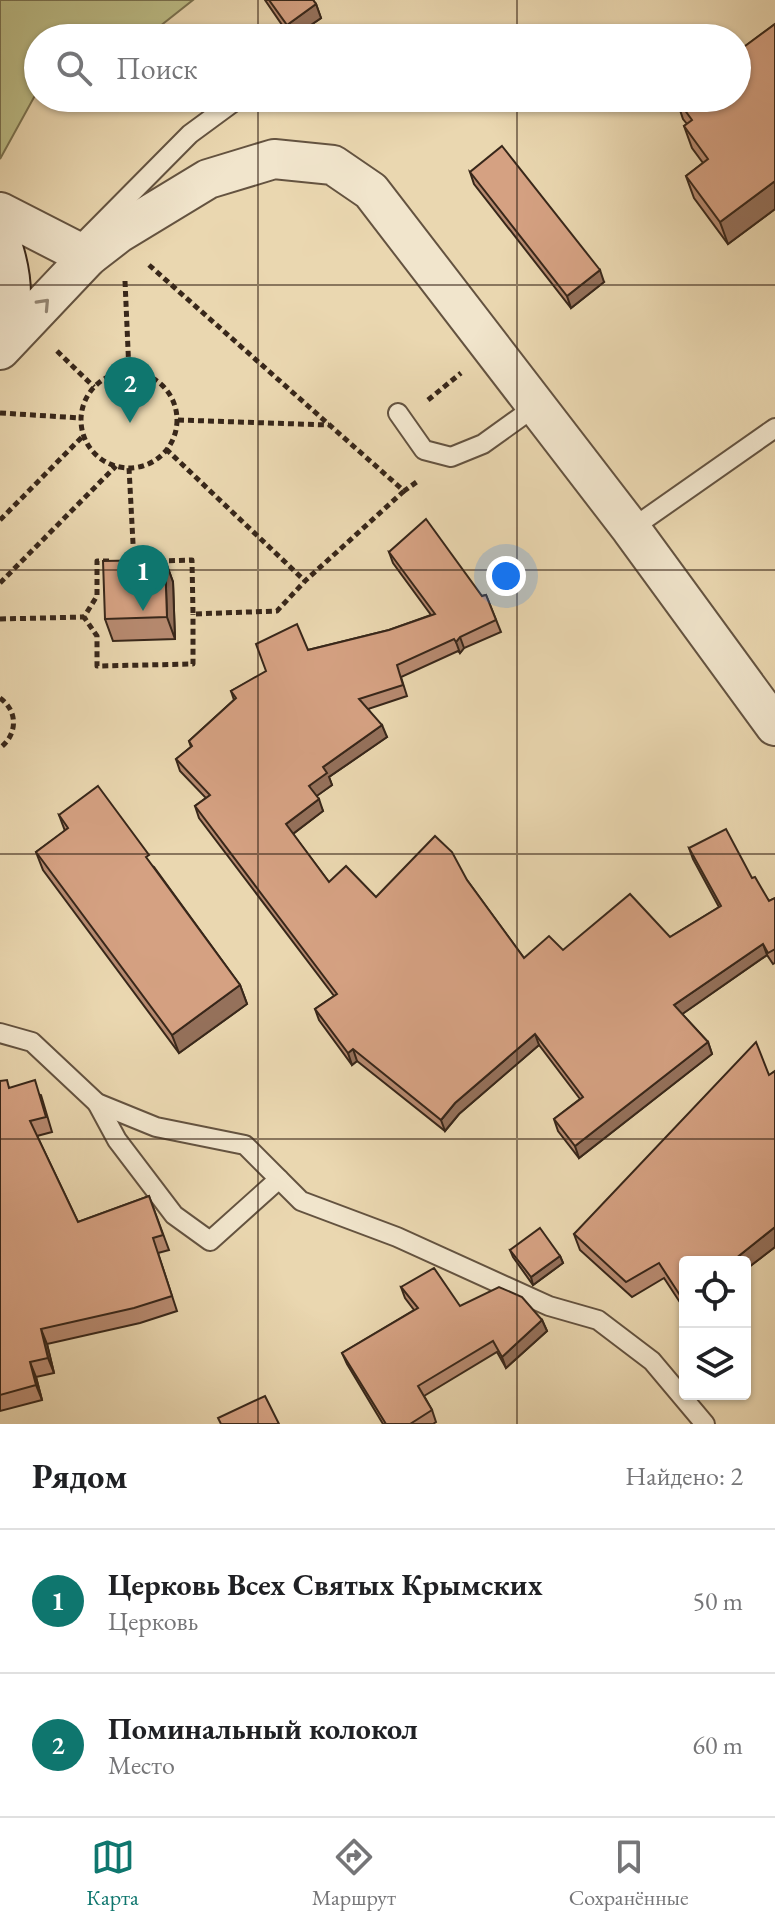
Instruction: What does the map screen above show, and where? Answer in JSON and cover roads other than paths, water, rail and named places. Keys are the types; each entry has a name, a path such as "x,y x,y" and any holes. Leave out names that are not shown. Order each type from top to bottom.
{"main road":[{"path":"0,248 6,265 8,295 0,335"}],"street":[{"path":"0,350 81,254 208,179 274,159 333,165 371,191 631,529 775,726"},
{"path":"0,212 81,254"}],"lane":[{"path":"81,254 190,134 220,112"},
{"path":"400,417 424,450 451,457 483,444 536,406"},
{"path":"631,529 775,428"},
{"path":"0,1033 32,1042 97,1103 117,1140 174,1215 210,1241 279,1179"},
{"path":"97,1103 156,1127 245,1145 301,1201 397,1237 549,1306 598,1320 652,1361 705,1424"}],"place":[{"name":"Поминальный колокол","path":"130,423"},
{"name":"Церковь Всех Святых Крымских","path":"143,611"}]}
